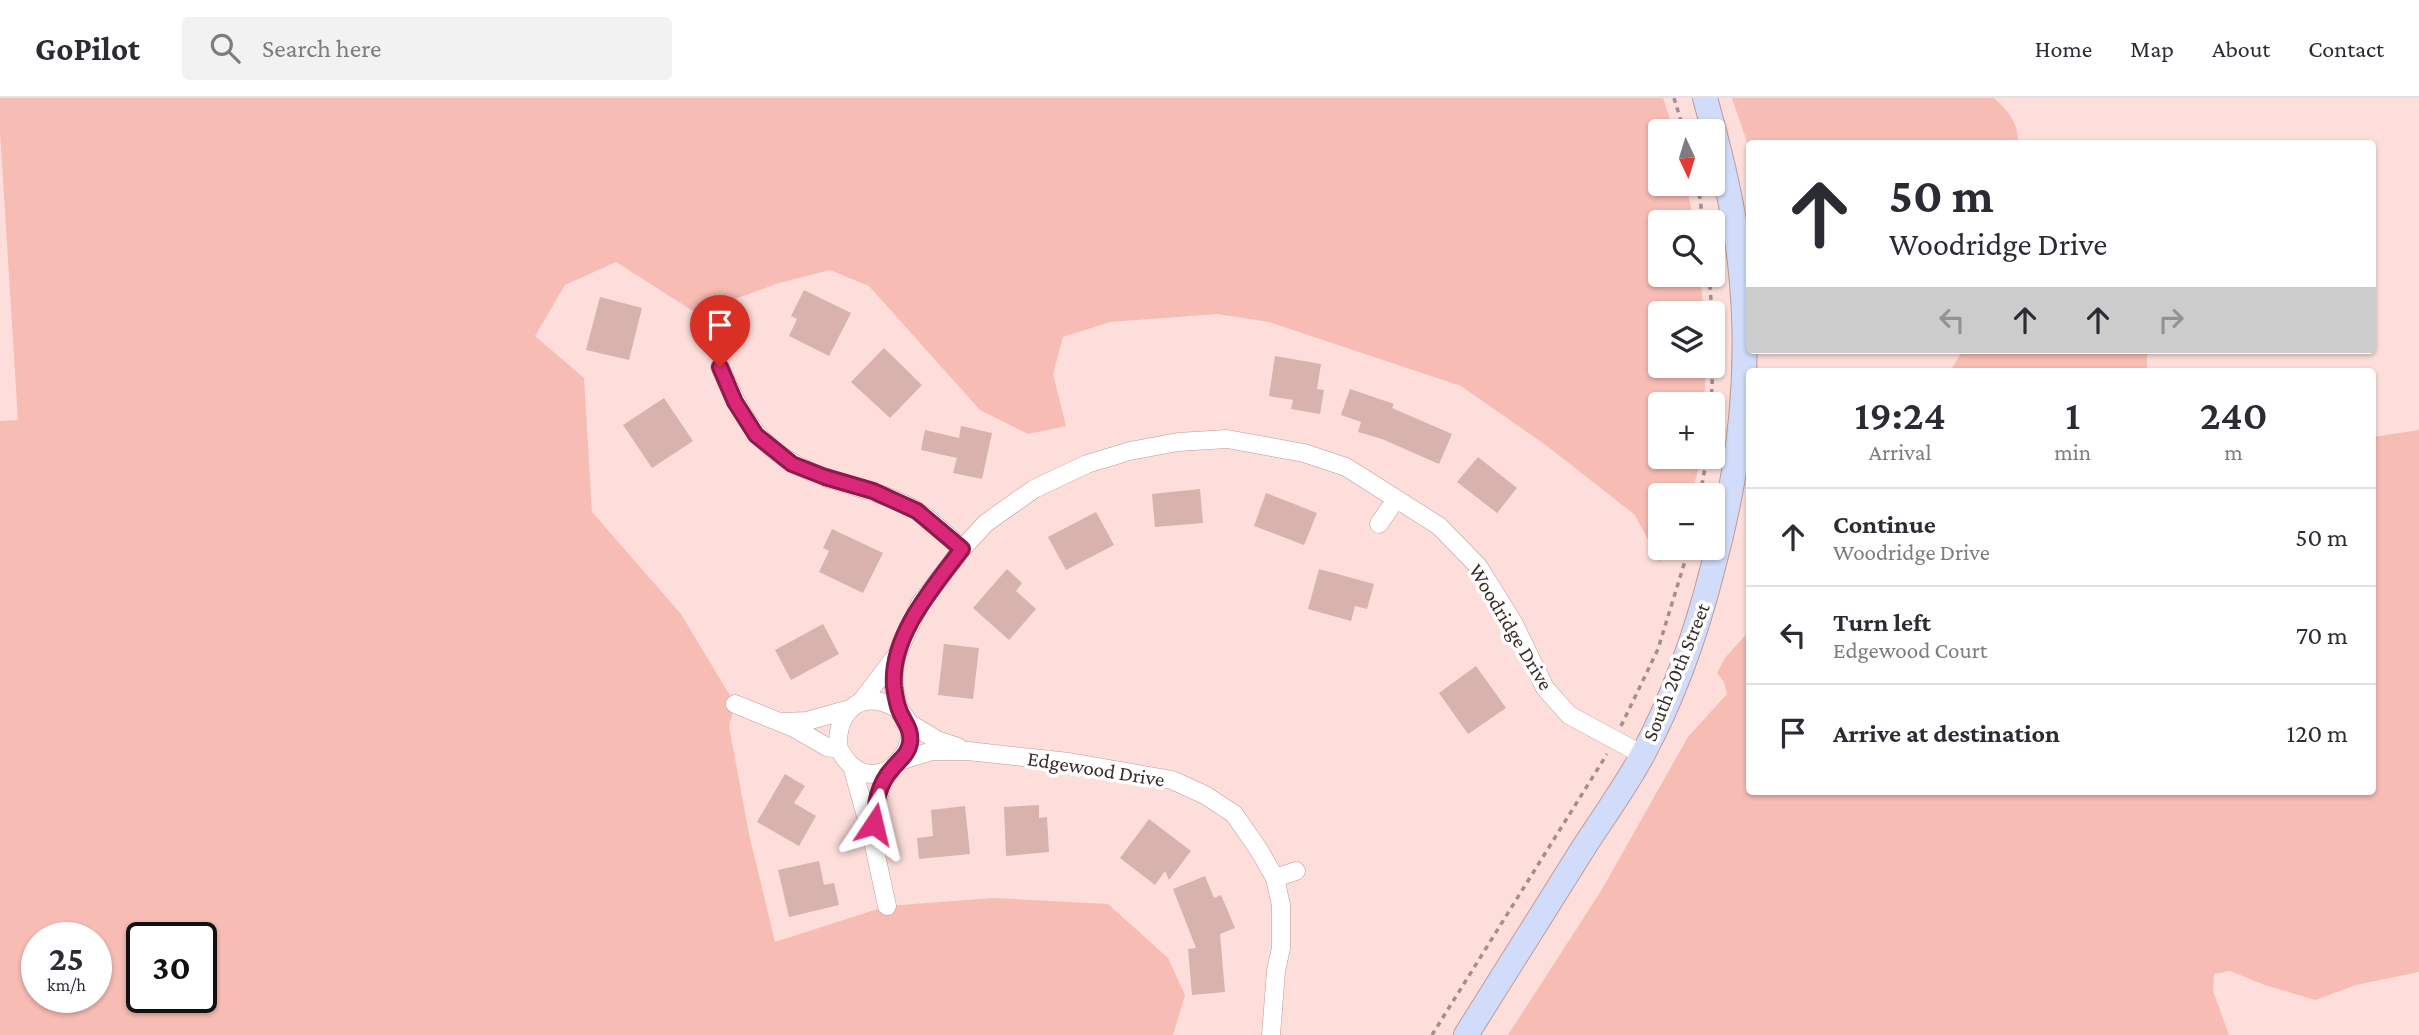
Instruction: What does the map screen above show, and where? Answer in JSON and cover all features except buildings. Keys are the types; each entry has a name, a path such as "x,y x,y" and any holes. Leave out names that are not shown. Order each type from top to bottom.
{"main road":[{"name":"South 20th Street","path":"1466,1035 1643,755 1691,646 1729,510 1741,430 1744,332 1740,264 1730,197 1705,98"}],"street":[{"path":"720,367 735,402 756,435 792,464 873,491 917,511 962,549"},
{"name":"Woodridge Drive","path":"903,717 894,688 897,654 920,604 962,549 986,523 1034,489 1087,464 1130,451 1178,442 1227,439 1304,453 1346,467 1439,526 1478,566 1513,622 1545,688 1569,715 1643,755"},
{"path":"1379,524 1396,499"},
{"name":"Woodridge Drive","path":"855,706 897,654"},
{"path":"779,722 807,721 855,706 882,702 892,706 903,717 937,740 968,751"},
{"path":"735,704 779,722 827,747 839,749"},
{"path":"855,706 843,717 838,727 839,749 852,766 873,841 887,906"},
{"path":"873,841 875,807 882,783 910,743 903,717"},
{"path":"852,766 872,773 932,751 968,751"},
{"name":"Edgewood Drive","path":"968,751 1069,762 1172,780 1205,795 1234,814 1275,878 1281,905 1282,926 1271,1035"},
{"path":"1275,878 1296,871"}],"path":[{"path":"1674,98 1680,119"},
{"path":"1432,1035 1614,739 1658,649 1685,560"}],"shaded area":[{"path":"0,98 1663,98 1670,119 1648,119 1648,196 1689,196 1691,210 1648,210 1648,287 1701,287 1703,301 1648,301 1648,378 1705,378 1705,392 1648,392 1648,469 1698,469 1694,483 1648,483 1648,539 1635,515 1547,446 1461,386 1269,322 1217,314 1110,322 1063,337 1053,374 1066,426 1028,434 980,410 869,286 830,270 779,283 696,313 616,262 565,285 535,336 584,378 592,512 681,614 735,704 729,726 749,834 775,942 887,906 994,898 1108,904 1168,958 1185,995 1173,1035 0,1035 0,421 18,420"},
{"path":"1732,98 1994,98 2012,118 2018,136 2018,140 1746,140"},
{"path":"1961,354 2147,354 2147,368 1952,368"},
{"path":"2419,430 2419,972 2356,985 2315,1000 2230,971 2214,974 2213,991 2229,1035 1508,1035 1601,891 1688,737 1727,694 1724,682 1717,673 1725,658 1746,634 1746,795 2376,795 2376,437"}],"route":[{"path":"720,367 735,402 756,435 792,464 873,491 917,511 962,549 920,604 897,654 894,688 900,713 910,732 910,743 906,753 882,783 875,807 874,824"}]}
